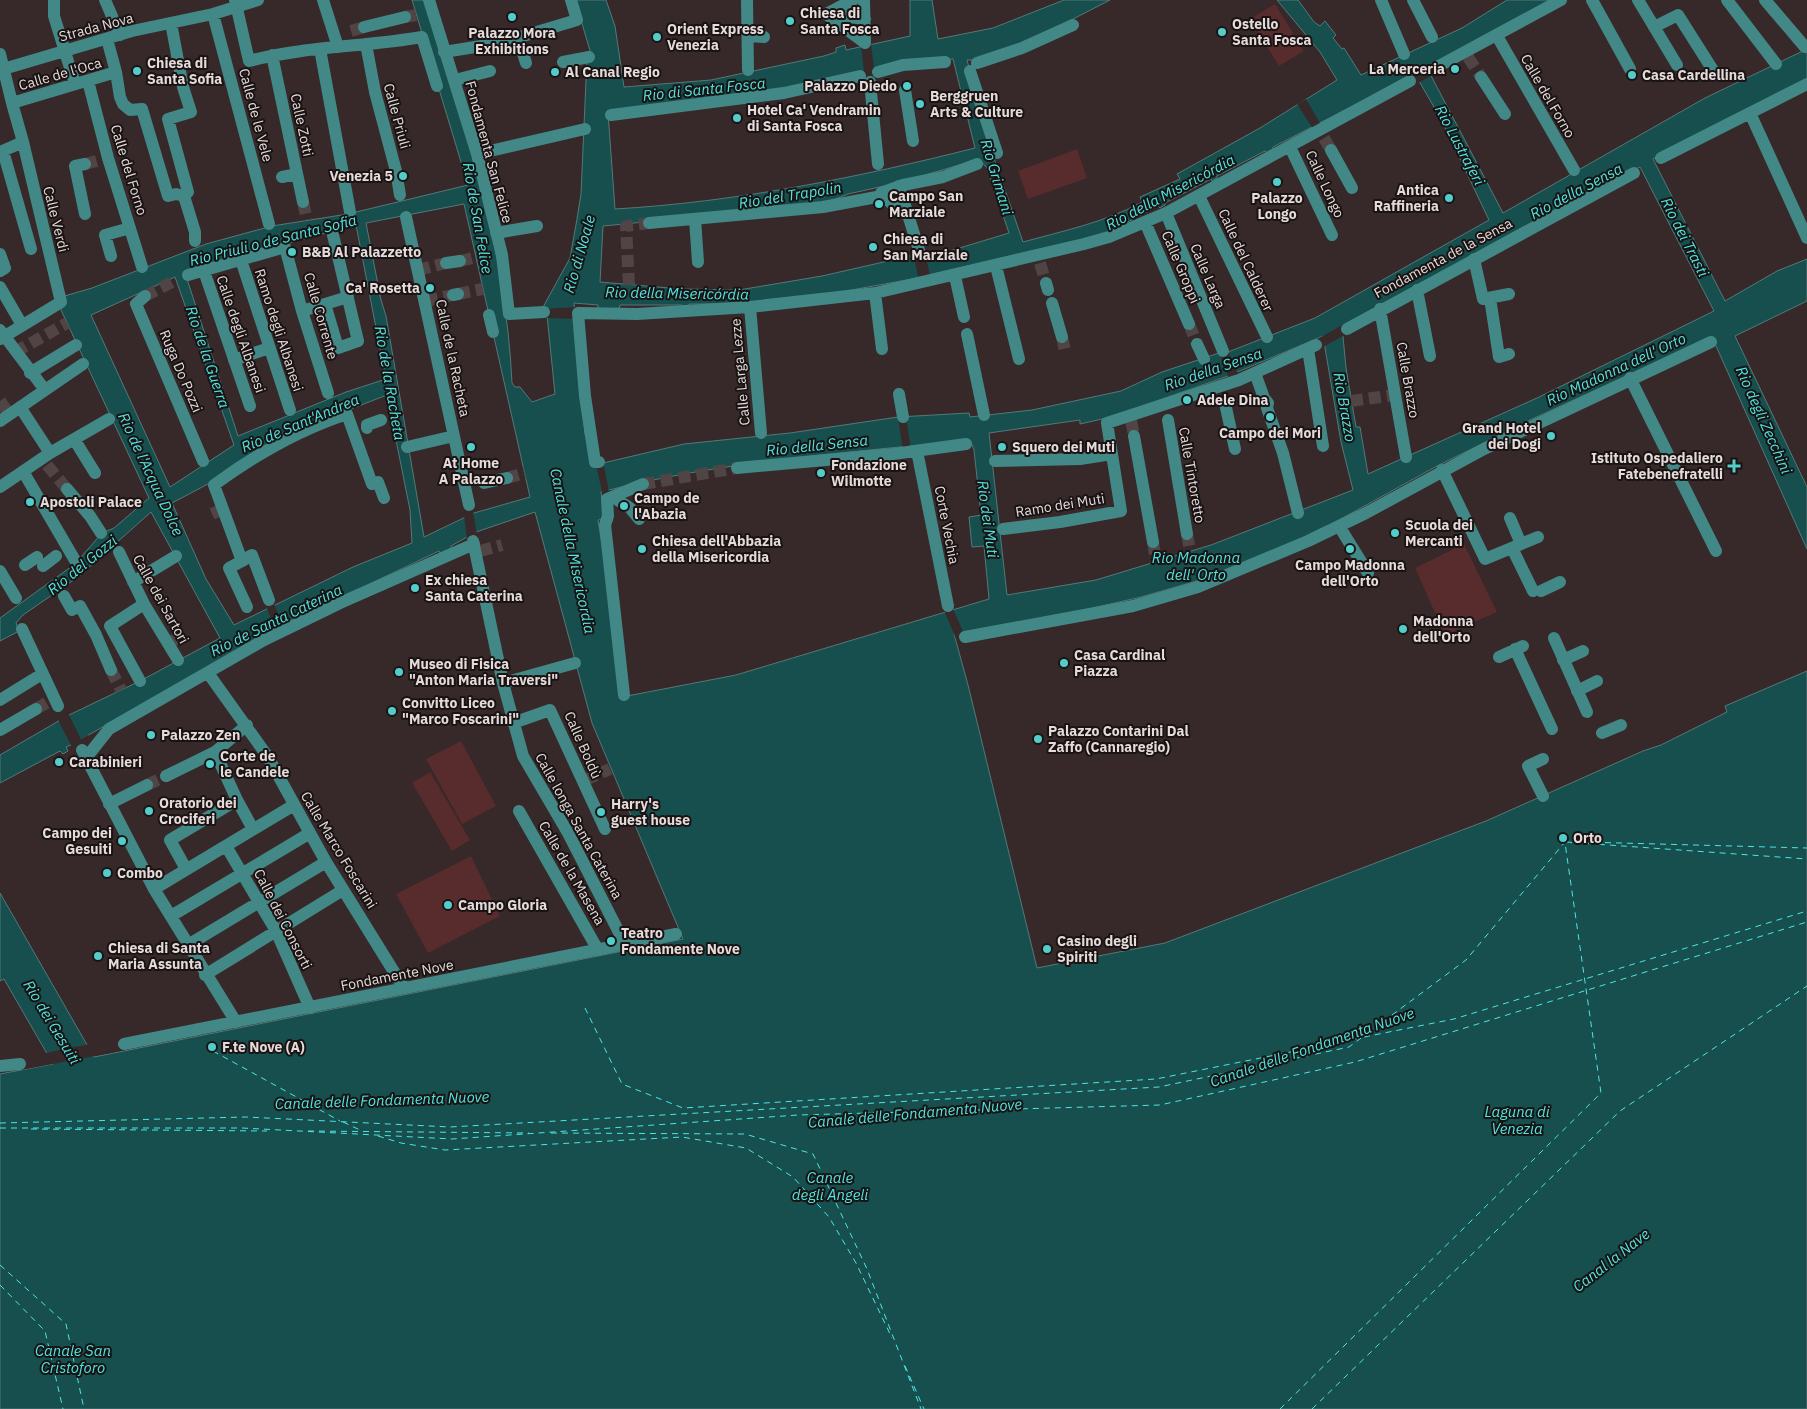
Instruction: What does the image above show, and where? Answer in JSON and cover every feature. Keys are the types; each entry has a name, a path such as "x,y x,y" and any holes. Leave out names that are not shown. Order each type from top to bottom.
{"street":[{"path":"54,0 54,16 75,84"},
{"path":"105,0 120,35"},
{"name":"Strada Nova","path":"2,69 120,35 213,14 236,4 258,0"},
{"path":"323,0 350,212"},
{"name":"Fondamenta San Felice","path":"429,0 477,154 502,255 508,314 544,312"},
{"path":"444,52 500,43 577,20 571,0"},
{"path":"747,0 748,70"},
{"path":"824,14 826,0"},
{"path":"824,14 853,0"},
{"path":"824,14 865,43 864,0"},
{"path":"1381,0 1404,54"},
{"path":"1442,64 1466,54 1561,0"},
{"path":"1592,0 1630,69"},
{"path":"1638,0 1677,64"},
{"path":"1727,0 1776,64"},
{"path":"1765,0 1805,47"},
{"path":"1417,1 1432,37"},
{"path":"236,4 249,60 272,55 422,37 437,86"},
{"name":"Calle de le Vele","path":"213,14 269,224"},
{"path":"824,14 865,19"},
{"path":"1654,27 1678,14 1716,75"},
{"path":"364,28 405,17"},
{"path":"171,23 183,87 191,112 168,118 188,192 184,196"},
{"path":"997,153 974,67 1073,25"},
{"path":"748,36 764,37"},
{"name":"Calle del Forno","path":"1497,36 1574,170"},
{"path":"518,37 526,63"},
{"name":"Calle de l'Oca","path":"23,142 12,103 116,72 107,39"},
{"name":"Calle Priuli","path":"361,45 396,170 400,195"},
{"path":"0,54 2,69 12,103"},
{"name":"Calle Zotti","path":"272,55 303,202"},
{"path":"563,62 589,57"},
{"path":"611,115 784,93 869,76 901,67 945,62"},
{"path":"455,80 490,71"},
{"path":"116,72 124,104 130,110 142,109 168,196 176,194 184,196"},
{"path":"869,76 878,164"},
{"path":"1481,77 1505,114"},
{"name":"Calle del Forno","path":"88,81 108,158 142,267"},
{"path":"599,462 595,462 585,396 578,313 637,314 750,307 875,293 996,266 1039,259 1109,237 1166,213 1290,147 1322,134 1410,82"},
{"path":"1661,158 1807,84"},
{"path":"905,90 913,141"},
{"path":"1750,113 1807,238"},
{"path":"477,154 585,130"},
{"path":"23,142 2,151 31,249"},
{"name":"Calle Verdi","path":"22,325 61,302 23,142"},
{"name":"Calle Longo","path":"1290,147 1332,235"},
{"path":"1331,150 1352,188"},
{"path":"649,223 823,207 850,202 901,185 943,178 977,164"},
{"path":"80,165 85,214"},
{"name":"Fondamenta de la Sensa","path":"1347,329 1380,309 1634,173"},
{"path":"282,177 297,174"},
{"path":"901,185 907,215 919,250"},
{"path":"881,193 907,215"},
{"path":"184,196 195,232 195,241"},
{"name":"Calle del Calderer","path":"1199,196 1267,337"},
{"name":"Calle Larga","path":"1166,213 1223,351"},
{"name":"Calle de la Racheta","path":"406,217 469,505"},
{"path":"695,219 698,262"},
{"name":"Calle Groppi","path":"1145,222 1189,324"},
{"path":"496,233 537,226"},
{"path":"111,256 105,235 130,228"},
{"path":"325,304 338,348 358,341 333,234"},
{"name":"Calle Corrente","path":"240,260 285,247 302,311 328,393"},
{"path":"0,254 5,268 0,270"},
{"path":"1474,259 1483,299 1509,294"},
{"path":"188,275 204,272 240,260"},
{"name":"Ramo degli Albanesi","path":"240,260 290,410"},
{"path":"446,263 460,261"},
{"path":"996,266 1019,359"},
{"name":"Calle degli Albanesi","path":"204,272 250,406"},
{"path":"955,276 964,317"},
{"path":"0,287 22,325 1,335 45,390"},
{"path":"1416,290 1430,356"},
{"path":"1049,292 1062,337"},
{"path":"875,293 882,349"},
{"name":"Ruga Do Pozzi","path":"145,296 136,304 203,461"},
{"path":"302,311 347,297"},
{"path":"1490,298 1499,357 1509,354"},
{"name":"Calle Larga Lezze","path":"750,307 761,434"},
{"name":"Calle Brazzo","path":"1380,309 1406,457"},
{"path":"489,315 493,332"},
{"path":"967,334 984,415"},
{"path":"965,637 1150,602 1198,587 1308,541 1366,513 1442,470 1597,397 1630,378 1711,342"},
{"path":"1197,344 1204,359"},
{"path":"30,372 76,345"},
{"path":"995,461 1080,459 1112,454 1107,423 1166,410 1235,379 1256,374 1312,347 1323,446"},
{"path":"234,360 269,348"},
{"path":"0,422 83,364"},
{"path":"1256,374 1268,403 1267,408 1283,453 1298,513"},
{"path":"1630,378 1716,551"},
{"path":"900,394 903,417"},
{"path":"1225,403 1235,449"},
{"path":"20,407 47,459"},
{"name":"Calle Tintoretto","path":"1166,410 1187,534"},
{"path":"242,561 214,485 255,455 318,424 347,414 372,484 378,482 384,498"},
{"path":"0,487 47,459 74,439 110,419"},
{"path":"367,428 367,425 381,420"},
{"path":"407,447 454,436"},
{"path":"1134,436 1153,542"},
{"path":"74,439 96,473"},
{"path":"737,468 917,451 966,444"},
{"name":"Corte Vechia","path":"917,451 948,606"},
{"name":"Ramo dei Muti","path":"1003,529 1060,522 1121,511 1112,454"},
{"path":"1442,470 1485,559 1538,537"},
{"path":"24,473 76,562"},
{"path":"484,483 507,478"},
{"path":"624,695 605,520 608,516 607,499 643,484"},
{"path":"67,489 90,516 101,533"},
{"path":"613,498 630,508 639,519"},
{"path":"1510,518 1516,546 1537,591 1560,582"},
{"path":"1339,526 1368,573"},
{"name":"Calle longa Santa Caterina","path":"208,673 281,632 474,542 503,683 523,756 568,833 625,944"},
{"name":"Calle dei Sartori","path":"119,552 144,604 178,660"},
{"path":"25,565 56,556"},
{"path":"133,582 176,556"},
{"path":"247,607 229,568 252,556 269,600"},
{"path":"0,571 16,598"},
{"path":"64,596 72,610 80,606 111,670"},
{"path":"95,634 144,604"},
{"path":"110,626 140,681"},
{"path":"22,629 54,701"},
{"path":"1554,638 1587,712"},
{"path":"1499,657 1519,647 1552,729"},
{"path":"1563,660 1583,651"},
{"path":"503,683 575,663"},
{"path":"208,673 109,729 84,754 154,888 205,975 236,1022"},
{"name":"Calle Marco Foscarini","path":"208,673 248,726 326,862 404,988"},
{"path":"0,700 42,674"},
{"path":"1577,691 1597,682"},
{"path":"0,730 36,709"},
{"name":"Calle Boldù","path":"513,723 550,710 605,829"},
{"path":"1602,734 1621,725"},
{"path":"166,776 215,752 248,726"},
{"path":"215,752 236,800 253,829"},
{"path":"1543,796 1528,766 1544,759"},
{"path":"109,804 146,786"},
{"path":"183,871 170,840 236,800"},
{"path":"154,888 294,805"},
{"name":"Calle de la Masena","path":"519,811 598,950"},
{"path":"171,916 310,833"},
{"name":"Calle dei Consorti","path":"226,846 276,931 310,1008"},
{"path":"186,942 258,903 326,862"},
{"path":"205,975 343,890"},
{"name":"Fondamente Nove","path":"124,1044 676,934"},
{"path":"0,1066 20,1064"}],"shaded area":[{"path":"1275,4 1304,51 1279,66 1250,19"},
{"path":"1077,149 1087,178 1028,199 1018,171"},
{"path":"1464,544 1497,612 1445,635 1415,568"},
{"path":"461,741 496,806 462,824 426,759"},
{"path":"430,772 470,840 452,851 412,783"},
{"name":"Campo Gloria","path":"471,856 500,916 428,953 396,894"}],"water":[{"name":"Laguna di Venezia","path":"412,0 425,0 455,94 482,189 493,237 502,285 512,383 515,387 520,387 532,402 555,394 547,315 542,309 570,258 581,194 587,58 591,54 575,0 606,0 615,26 624,87 711,80 824,56 836,52 836,48 845,45 846,50 910,36 910,0 932,0 938,39 993,28 1064,0 1110,0 1038,37 974,60 967,60 995,161 1023,242 1099,221 1142,202 1140,197 1180,179 1177,174 1260,128 1337,80 1320,52 1277,0 1298,0 1314,22 1320,26 1325,21 1336,35 1333,38 1342,49 1344,48 1361,75 1462,28 1507,0 1550,0 1427,68 1503,213 1705,98 1807,49 1807,79 1653,159 1725,301 1777,271 1807,259 1807,301 1735,336 1807,487 1807,549 1712,337 1530,420 1437,466 1310,536 1214,576 1141,597 1084,610 954,634 1037,968 1165,943 1486,821 1643,751 1661,745 1727,712 1725,706 1807,671 1807,1409 0,1409 0,1074 53,1064 4,979 0,981 0,893 94,1057 683,939 592,723 535,512 476,532 451,546 452,549 441,555 439,551 275,629 66,747 68,751 63,754 60,751 0,783 0,755 69,715 142,680 220,638 151,512 78,577 23,615 16,623 19,631 0,641 0,618 75,564 102,533 114,528 149,498 61,310 61,297 92,288 206,244 272,226 348,214 468,185","holes":["953,59 975,148 887,169 798,187 707,201 615,209 608,113 813,84 921,60","1415,74 1442,121 1489,220 1315,318 1228,352 1219,353 1162,372 1121,391 1032,410 970,417 969,413 898,417 790,433 684,444 603,463 585,434 574,303 598,305 598,309 619,309 620,305 681,305 688,307 689,304 741,304 846,291 912,279 1105,234 1158,206 1160,208 1165,203 1211,179 1212,181 1217,176 1265,151 1267,153 1273,147","979,159 987,168 1009,233 933,256 932,251 822,276 739,290 681,289 600,282 603,226 821,205 848,194 902,182","1640,167 1714,311 1537,398 1368,474 1360,427 1356,427 1346,368 1342,326","464,204 530,497 474,513 424,537 386,316 381,300 366,223","356,225 386,379 346,392 238,436 187,279 236,257","175,277 234,445 170,487 91,315","1323,336 1341,442 1353,490 1211,545 1096,580 1007,595 989,433 1080,420 1080,424 1111,417 1228,376","387,395 410,510 412,543 353,567 234,625 206,579 172,503 348,410","970,440 974,450 981,515 969,517 972,547 984,546 989,599 736,675 627,696 598,520 604,519 601,492 646,481 738,465"]}],"pier":[{"path":"871,43 874,69 878,71 860,76 864,72 861,45"},
{"path":"1435,63 1436,66 1430,69 1433,75 1418,83 1414,77 1408,77"},
{"path":"1306,99 1321,125 1313,129 1297,104"},
{"path":"924,250 931,279 919,281 913,253"},
{"path":"577,307 578,319 547,318 542,309"},
{"path":"1344,324 1345,335 1323,347 1321,340 1315,343 1314,341"},
{"path":"1219,352 1228,352 1237,372 1240,372 1239,375 1230,378 1228,376"},
{"path":"898,417 906,417 911,450 903,451"},
{"path":"603,461 609,492 603,494 604,500 596,465"},
{"path":"473,511 477,535 467,541 464,515"},
{"path":"273,601 284,628 276,632 267,608"},
{"path":"953,609 964,634 957,636 959,641 957,641 944,610"},
{"path":"68,713 81,739 88,735 89,737 72,747 59,722 59,719"},
{"path":"90,1044 95,1054 125,1048 126,1050 21,1070 20,1068 50,1063 45,1053"}],"ferry route":[{"path":"0,1123 246,1117 450,1127 1159,1087 1349,1047 1466,960 1565,842"},
{"path":"1566,842 1807,859"},
{"path":"1583,842 1807,848"},
{"path":"1280,1409 1601,1093 1565,843"},
{"path":"1364,1037 1454,1019 1807,911"},
{"path":"0,1128 242,1128 452,1139 798,1115 1160,1105 1355,1062 1807,922"},
{"path":"1312,1409 1620,1111 1807,986"},
{"path":"585,1008 622,1084 683,1108 1156,1079 1360,1038"},
{"path":"213,1051 340,1121"},
{"path":"343,1122 360,1130"},
{"path":"31,1129 267,1131"},
{"path":"308,1131 529,1133"},
{"path":"551,1133 745,1134 813,1154 867,1269 921,1409"},
{"path":"378,1136 401,1143 445,1150 682,1137 746,1148 793,1177 829,1217 856,1263 892,1338"},
{"path":"0,1265 66,1324 84,1409"},
{"path":"0,1285 45,1331 63,1409"},
{"path":"905,1366 924,1409"}],"tunnel":[{"path":"405,17 416,15"},
{"path":"351,31 364,27"},
{"path":"1468,57 1481,77"},
{"path":"1324,138 1331,150"},
{"path":"85,164 108,158"},
{"path":"303,202 307,220"},
{"path":"629,285 626,226 649,223"},
{"path":"460,261 477,257"},
{"path":"418,270 446,263"},
{"path":"1040,263 1046,283"},
{"path":"145,296 174,281"},
{"path":"458,294 483,289"},
{"path":"426,301 453,295"},
{"path":"15,352 67,323"},
{"path":"1189,324 1197,344"},
{"path":"1062,337 1065,351"},
{"path":"1351,401 1395,395"},
{"path":"0,401 9,414"},
{"path":"1131,420 1134,436"},
{"path":"47,465 67,489"},
{"path":"643,484 737,468"},
{"path":"507,478 525,473"},
{"path":"212,514 221,510"},
{"path":"1187,534 1190,551"},
{"path":"1153,542 1156,562"},
{"path":"480,551 502,545"},
{"path":"169,643 176,639"},
{"path":"111,670 121,690"},
{"path":"36,709 50,701"},
{"path":"585,780 610,769"},
{"path":"147,785 166,776"}],"place":[{"name":"Palazzo Mora Exhibitions","path":"512,17"},
{"name":"Chiesa di Santa Fosca","path":"790,21"},
{"name":"Ostello Santa Fosca","path":"1222,32"},
{"name":"Orient Express Venezia","path":"657,37"},
{"name":"La Merceria","path":"1455,69"},
{"name":"Chiesa di Santa Sofia","path":"137,71"},
{"name":"Al Canal Regio","path":"555,72"},
{"name":"Casa Cardellina","path":"1632,75"},
{"name":"Palazzo Diedo","path":"907,86"},
{"name":"Berggruen Arts & Culture","path":"920,104"},
{"name":"Hotel Ca' Vendramin di Santa Fosca","path":"737,118"},
{"name":"Venezia 5","path":"403,176"},
{"name":"Palazzo Longo","path":"1277,182"},
{"name":"Antica Raffineria","path":"1449,198"},
{"name":"Campo San Marziale","path":"879,204"},
{"name":"Chiesa di San Marziale","path":"873,247"},
{"name":"B&B Al Palazzetto","path":"292,252"},
{"name":"Ca' Rosetta","path":"430,288"},
{"name":"Adele Dina","path":"1187,400"},
{"name":"Campo dei Mori","path":"1270,417"},
{"name":"Grand Hotel dei Dogi","path":"1551,436"},
{"name":"At Home A Palazzo","path":"471,447"},
{"name":"Squero dei Muti","path":"1002,447"},
{"name":"Istituto Ospedaliero Fatebenefratelli","path":"1734,466"},
{"name":"Fondazione Wilmotte","path":"821,473"},
{"name":"Apostoli Palace","path":"30,502"},
{"name":"Campo de l'Abazia","path":"624,506"},
{"name":"Scuola dei Mercanti","path":"1395,533"},
{"name":"Chiesa dell'Abbazia della Misericordia","path":"642,549"},
{"name":"Campo Madonna dell'Orto","path":"1350,549"},
{"name":"Ex chiesa Santa Caterina","path":"415,588"},
{"name":"Madonna dell'Orto","path":"1403,629"},
{"name":"Casa Cardinal Piazza","path":"1064,663"},
{"name":"Museo di Fisica \"Anton Maria Traversi\"","path":"399,672"},
{"name":"Convitto Liceo \"Marco Foscarini\"","path":"392,711"},
{"name":"Palazzo Zen","path":"151,735"},
{"name":"Palazzo Contarini Dal Zaffo (Cannaregio)","path":"1038,739"},
{"name":"Carabinieri","path":"59,762"},
{"name":"Corte de le Candele","path":"210,764"},
{"name":"Oratorio dei Crociferi","path":"149,811"},
{"name":"Harry's guest house","path":"601,812"},
{"name":"Orto","path":"1563,838"},
{"name":"Campo dei Gesuiti","path":"122,841"},
{"name":"Combo","path":"107,873"},
{"name":"Campo Gloria","path":"448,905"},
{"name":"Teatro Fondamente Nove","path":"611,941"},
{"name":"Casino degli Spiriti","path":"1047,949"},
{"name":"Chiesa di Santa Maria Assunta","path":"98,956"},
{"name":"F.te Nove (A)","path":"212,1047"}],"water label":[{"name":"Rio di Santa Fosca","path":"704,89"},
{"name":"Rio Lustraferi","path":"1460,145"},
{"name":"Rio Grimani","path":"997,177"},
{"name":"Rio della Sensa","path":"1576,191"},
{"name":"Rio della Misericórdia","path":"1170,192"},
{"name":"Rio del Trapolin","path":"790,195"},
{"name":"Rio de San Felice","path":"478,218"},
{"name":"Rio dei Trasti","path":"1685,237"},
{"name":"Rio Priuli o de Santa Sofia","path":"273,240"},
{"name":"Rio di Noale","path":"579,254"},
{"name":"Rio della Misericórdia","path":"677,293"},
{"name":"Rio de la Guerra","path":"208,357"},
{"name":"Rio della Sensa","path":"1213,369"},
{"name":"Rio Madonna dell' Orto","path":"1616,369"},
{"name":"Rio de la Racheta","path":"390,383"},
{"name":"Rio Brazzo","path":"1345,407"},
{"name":"Rio degli Zecchini","path":"1764,420"},
{"name":"Rio de Sant'Andrea","path":"300,423"},
{"name":"Rio della Sensa","path":"817,445"},
{"name":"Rio de l'Acqua Dolce","path":"151,474"},
{"name":"Rio dei Muti","path":"988,519"},
{"name":"Canale della Misericordia","path":"573,551"},
{"name":"Rio del Gozzi","path":"82,565"},
{"name":"Rio Madonna dell' Orto","path":"1196,566"},
{"name":"Rio de Santa Caterina","path":"276,620"},
{"name":"Rio dei Gesuiti","path":"52,1022"},
{"name":"Canale delle Fondamenta Nuove","path":"1312,1047"},
{"name":"Canale delle Fondamenta Nuove","path":"382,1100"},
{"name":"Canale delle Fondamenta Nuove","path":"915,1113"},
{"name":"Canale degli Angeli","path":"830,1186"},
{"name":"Canal la Nave","path":"1611,1260"},
{"name":"Canale San Cristoforo","path":"73,1358"}]}
